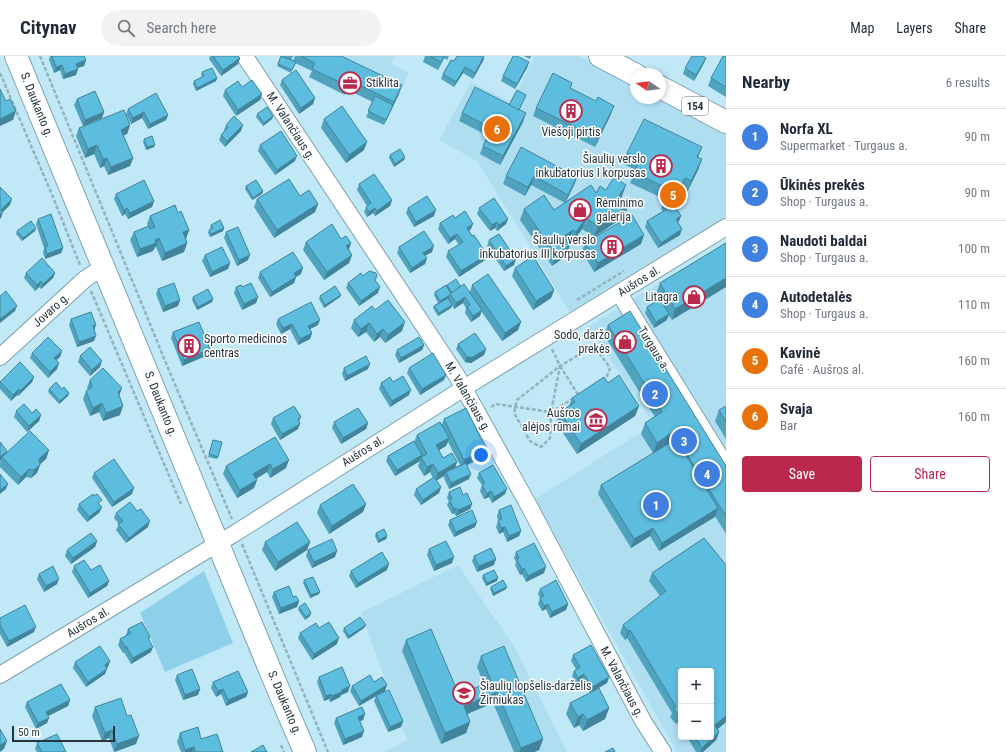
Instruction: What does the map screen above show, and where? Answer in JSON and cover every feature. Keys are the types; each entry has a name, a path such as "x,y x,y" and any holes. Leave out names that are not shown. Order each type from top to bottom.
{"main road":[{"name":"S. Daukanto g.","path":"16,56 305,752"},
{"path":"600,56 630,72"},
{"name":"154","path":"666,91 726,122"}],"street":[{"name":"M. Valančiaus g.","path":"246,58 464,388 529,506 643,721 663,752"},
{"name":"Aušros al.","path":"0,675 218,542 237,532 464,388 726,228"},
{"name":"Jovaro g.","path":"0,357 85,279 105,268"},
{"name":"Turgaus a.","path":"619,293 726,466"}],"path":[{"path":"40,56 168,368 232,516"},
{"path":"0,73 183,510"},
{"path":"546,338 560,366 582,400"},
{"path":"560,366 550,412 550,438 541,447 530,441 514,413 517,400 560,366 587,350 596,348 610,368 607,376 601,380"},
{"path":"478,414 496,404 550,412 584,391"},
{"path":"246,554 328,752"},
{"path":"281,745 284,752"}],"shaded area":[{"path":"281,56 394,56 391,63 409,73 391,111 348,90 345,95 309,77 312,71"},
{"path":"535,56 579,56 630,83 630,104 666,104 666,102 726,134 726,216 570,312 477,161 439,140 471,82 511,102"},
{"path":"726,242 726,752 677,752 535,499 654,424 588,327"},
{"name":"Šiaulių lopšelis-darželis Žirniukas","path":"458,565 514,646 567,752 384,752 407,740 361,613"},
{"path":"204,571 233,643 165,672 140,613"}],"building":[{"path":"52,56 84,56 86,60 76,64 78,69 65,74 62,65 56,67"},
{"path":"213,56 238,56 240,58 223,70"},
{"path":"281,56 296,62 292,70 278,64"},
{"path":"301,56 341,56 402,85 394,102 351,81 348,86 312,69 315,63"},
{"path":"430,56 444,56 441,62"},
{"path":"457,56 484,56 475,73 465,67 456,82 443,74 451,60 454,61"},
{"path":"513,56 517,56 529,62 517,84 503,76"},
{"path":"692,56 703,56 706,58 696,75 685,68"},
{"path":"723,56 726,56 726,87 711,78"},
{"path":"212,68 217,78 197,88 194,81 204,76 202,72"},
{"path":"296,70 315,98 301,108 282,80"},
{"name":"Viešoji pirtis","path":"553,73 572,83 570,88 596,101 598,97 614,106 598,138 536,108"},
{"path":"252,80 262,94 238,110 225,90 238,81 242,87"},
{"path":"475,87 526,113 503,156 483,146 492,128 462,113"},
{"path":"0,89 6,101 10,99 16,111 0,119"},
{"path":"517,90 526,95 519,110 509,105"},
{"path":"95,91 104,112 85,120 77,99"},
{"path":"156,93 168,115 150,124 144,112 133,118 128,109"},
{"path":"375,96 393,105 386,120 368,111"},
{"path":"342,106 367,142 349,155 324,119"},
{"path":"267,107 273,116 264,123 257,114"},
{"path":"124,110 130,125 121,130 133,158 111,167 107,158 103,159 97,145 88,149 79,128"},
{"path":"234,116 243,125 227,141 221,135 228,127 226,125"},
{"name":"Šiaulių verslo inkubatorius I korpusas","path":"644,119 702,147 697,157 702,159 691,181 685,178 680,189 668,183 666,188 634,172 641,159 627,153"},
{"path":"281,131 297,156 277,170 260,145"},
{"path":"152,136 155,145 147,147 144,139"},
{"path":"521,147 577,177 568,195 534,176 528,187 506,176"},
{"path":"400,149 405,157 395,164 390,155"},
{"path":"374,174 392,200 377,211 375,208 369,212 366,207 371,203 359,184"},
{"path":"614,177 626,185 617,199 628,206 598,226 586,218 576,232 573,230 563,237 570,245 556,255 524,209 544,195 554,210 591,185 596,193 600,186 606,190"},
{"path":"289,179 300,196 309,190 318,204 277,230 257,199"},
{"path":"144,180 154,201 130,213 127,208 124,210 116,194"},
{"path":"256,180 263,191 253,198 246,186"},
{"path":"0,187 12,199 1,210 3,212 0,215"},
{"path":"427,196 436,210 416,222 408,208"},
{"path":"494,198 508,219 499,225 497,222 492,225 479,208"},
{"path":"670,198 681,216 676,219 682,229 661,243 647,221 667,209 663,203"},
{"path":"175,205 178,213 181,211 189,230 183,232 187,243 165,253 159,238 155,240 156,243 140,249 134,232 149,226 150,229 155,227 150,216"},
{"path":"465,211 473,224 467,228 472,236 474,235 487,255 461,271 448,251 463,242 457,234 450,238 440,223 453,215 455,218"},
{"path":"51,214 63,248 47,254 45,247 48,246 38,219"},
{"name":"Šiaulių verslo inkubatorius III korpusas","path":"632,215 644,235 598,263 585,243"},
{"path":"220,220 224,228 211,234 209,230 213,228 211,225"},
{"path":"31,221 36,228 23,238 17,231"},
{"path":"332,224 341,239 346,236 351,243 346,246 352,255 327,272 306,242"},
{"path":"238,227 250,255 239,260 226,232"},
{"path":"424,231 434,246 423,253 427,258 412,268 399,247"},
{"path":"499,234 516,259 506,266 489,240"},
{"path":"726,243 726,278 675,309 660,283"},
{"path":"222,247 230,263 212,272 205,255"},
{"path":"293,252 303,268 294,273 296,277 272,292 260,272"},
{"path":"533,256 554,290 536,301 515,268"},
{"path":"42,258 55,273 43,284 41,281 37,285 26,273"},
{"path":"369,271 376,273 377,276 375,280 380,287 361,301 348,283 361,273 363,276"},
{"path":"488,274 521,322 505,333 472,285"},
{"path":"456,279 461,287 452,293 447,285"},
{"path":"174,283 180,300 165,306 158,289"},
{"path":"251,283 258,297 244,304 236,287 241,285 242,287"},
{"path":"464,284 482,310 473,316 467,307 470,305 465,297 456,303 450,294"},
{"path":"446,285 451,294 440,301 435,292"},
{"path":"335,286 341,295 325,305 320,296"},
{"path":"208,289 213,299 198,307 193,297"},
{"path":"6,291 17,306 0,319 0,296"},
{"path":"448,298 452,305 439,313 434,306"},
{"path":"660,299 669,314 656,322 647,307"},
{"path":"388,300 405,322 388,335 383,329 377,334 369,323 361,329 354,320 372,306 375,310"},
{"path":"311,302 320,320 308,326 312,333 300,339 292,324 283,328 278,319"},
{"path":"630,311 726,466 726,516 673,432 657,443 645,423 662,412 608,325"},
{"path":"91,312 96,325 93,326 96,336 79,342 71,319"},
{"name":"Sporto medicinos centras","path":"199,322 210,349 184,360 173,332"},
{"path":"475,333 486,349 473,357 467,357 458,344"},
{"path":"48,337 62,351 54,358 59,363 50,372 32,353"},
{"path":"419,337 424,345 401,358 397,350"},
{"path":"90,347 102,361 92,370 80,356"},
{"path":"433,353 446,375 422,389 409,368"},
{"path":"366,356 370,364 347,376 344,368"},
{"path":"20,362 34,377 20,391 19,389 13,395 0,382"},
{"path":"103,368 122,388 118,392 123,406 106,413 102,403 93,408 86,391 92,387 90,380"},
{"name":"Aušros alėjos rūmai","path":"619,375 639,406 581,444 560,412 575,402 572,398 604,377 608,383"},
{"path":"403,376 411,390 392,401 381,383 390,377 393,382"},
{"path":"56,382 62,389 64,387 69,393 60,401 49,389"},
{"path":"24,404 32,413 36,409 41,415 29,426 16,411"},
{"path":"294,406 301,417 298,419 300,424 282,434 273,418"},
{"path":"726,406 726,422 719,410"},
{"path":"358,408 368,423 343,438 334,422"},
{"path":"466,408 486,449 464,460 444,419"},
{"path":"440,422 449,438 436,445 443,458 452,453 457,462 438,473 433,464 427,467 421,457 427,454 417,435"},
{"path":"30,431 49,450 39,459 40,465 34,470 29,469 21,477 2,457"},
{"path":"275,437 289,460 273,469 270,464 253,474 257,480 240,490 226,466"},
{"path":"676,439 718,508 662,543 653,528 634,539 601,485"},
{"path":"213,440 222,442 218,457 209,454"},
{"path":"414,441 422,455 397,470 388,456"},
{"path":"0,442 7,451 0,457"},
{"path":"114,459 134,488 114,502 94,473"},
{"path":"466,463 471,474 451,483 446,472"},
{"path":"493,465 507,489 494,497 491,491 487,494 482,485 485,483 479,473"},
{"path":"0,474 8,484 0,490"},
{"path":"434,477 441,487 423,500 416,489"},
{"path":"353,484 366,504 332,526 320,505"},
{"path":"460,487 463,495 467,493 472,504 458,510 456,508 454,509 449,500 452,499 449,492"},
{"path":"93,494 94,496 97,494 102,500 98,503 102,507 89,517 79,504"},
{"path":"130,502 137,511 141,509 150,521 129,538 118,524 123,521 116,513"},
{"path":"511,505 521,531 509,536 505,527 501,528 498,521 502,519 499,510"},
{"path":"472,510 477,522 456,532 450,520"},
{"path":"297,522 310,542 278,562 265,542"},
{"path":"384,529 387,536 379,540 376,533"},
{"path":"91,533 97,541 73,558 67,550"},
{"path":"704,538 726,565 726,716 715,725 719,732 714,737 714,668 678,668 678,715 673,708 676,707 630,630 628,631 623,625 666,591 652,573"},
{"path":"332,539 337,551 314,562 308,550"},
{"path":"446,541 454,557 436,565 429,549"},
{"path":"534,543 546,567 528,576 524,568 522,570 517,559 519,558 516,552"},
{"path":"491,548 496,559 479,566 474,556"},
{"path":"382,552 389,564 358,583 351,571"},
{"path":"84,560 91,570 100,565 109,581 90,593 74,566"},
{"path":"53,566 59,579 46,586 39,574"},
{"path":"494,570 498,578 487,583 483,575"},
{"path":"313,577 320,592 311,595 304,580"},
{"path":"503,580 507,587 494,593 491,587"},
{"path":"556,580 568,604 552,612 548,604 544,606 540,598 544,596 540,589"},
{"path":"289,586 293,597 296,596 299,601 281,608 274,592"},
{"path":"305,603 311,613 306,617 299,607"},
{"path":"25,605 36,627 9,641 0,625 0,618"},
{"path":"360,617 366,625 349,636 344,628"},
{"path":"142,622 150,637 148,638 153,647 133,658 120,639 131,633 128,629"},
{"path":"329,622 339,638 314,654 300,633 316,623 319,628"},
{"path":"431,629 459,695 491,681 481,656 504,646 543,739 521,748 497,692 464,706 470,722 445,733 406,640"},
{"path":"591,645 609,677 592,687 584,674 578,678 574,671 580,667 573,655"},
{"path":"100,646 110,661 105,665 107,669 88,682 75,662"},
{"path":"342,667 350,686 342,690 342,692 332,696 331,694 326,696 319,677"},
{"path":"192,669 200,689 185,695 177,675"},
{"path":"238,671 248,692 228,700 223,689 218,691 213,682"},
{"path":"370,675 374,682 382,677 387,685 361,701 352,686"},
{"path":"61,684 70,700 46,712 49,718 38,723 27,702"},
{"path":"599,688 609,708 587,720 583,714 578,717 570,703"},
{"path":"389,690 403,721 390,727 376,695"},
{"path":"121,698 127,716 131,715 139,736 117,744 112,730 105,733 95,707"},
{"path":"362,707 365,714 358,717 364,731 345,739 336,718"},
{"path":"198,727 201,739 217,734 223,752 195,752 194,747 185,750 180,733"},
{"path":"0,729 7,741 0,745"},
{"path":"57,734 66,752 42,752 37,743"},
{"path":"697,740 710,740 702,748"},
{"path":"263,745 267,752 251,752"},
{"path":"613,748 615,752 605,752"}],"place":[{"name":"Stiklita","path":"350,83"},
{"name":"Viešoji pirtis","path":"571,111"},
{"name":"Svaja","path":"497,129"},
{"name":"Šiaulių verslo inkubatorius I korpusas","path":"661,166"},
{"name":"Kavinė","path":"673,195"},
{"name":"Rėminimo galerija","path":"580,210"},
{"name":"Šiaulių verslo inkubatorius III korpusas","path":"612,247"},
{"name":"Litagra","path":"694,297"},
{"name":"Sodo, daržo prekės","path":"625,342"},
{"name":"Sporto medicinos centras","path":"189,346"},
{"name":"Ūkinės prekės","path":"655,394"},
{"name":"Aušros alėjos rūmai","path":"596,420"},
{"name":"Naudoti baldai","path":"684,441"},
{"name":"Autodetalės","path":"707,474"},
{"name":"Norfa XL","path":"656,505"},
{"name":"Šiaulių lopšelis-darželis Žirniukas","path":"464,693"}]}
